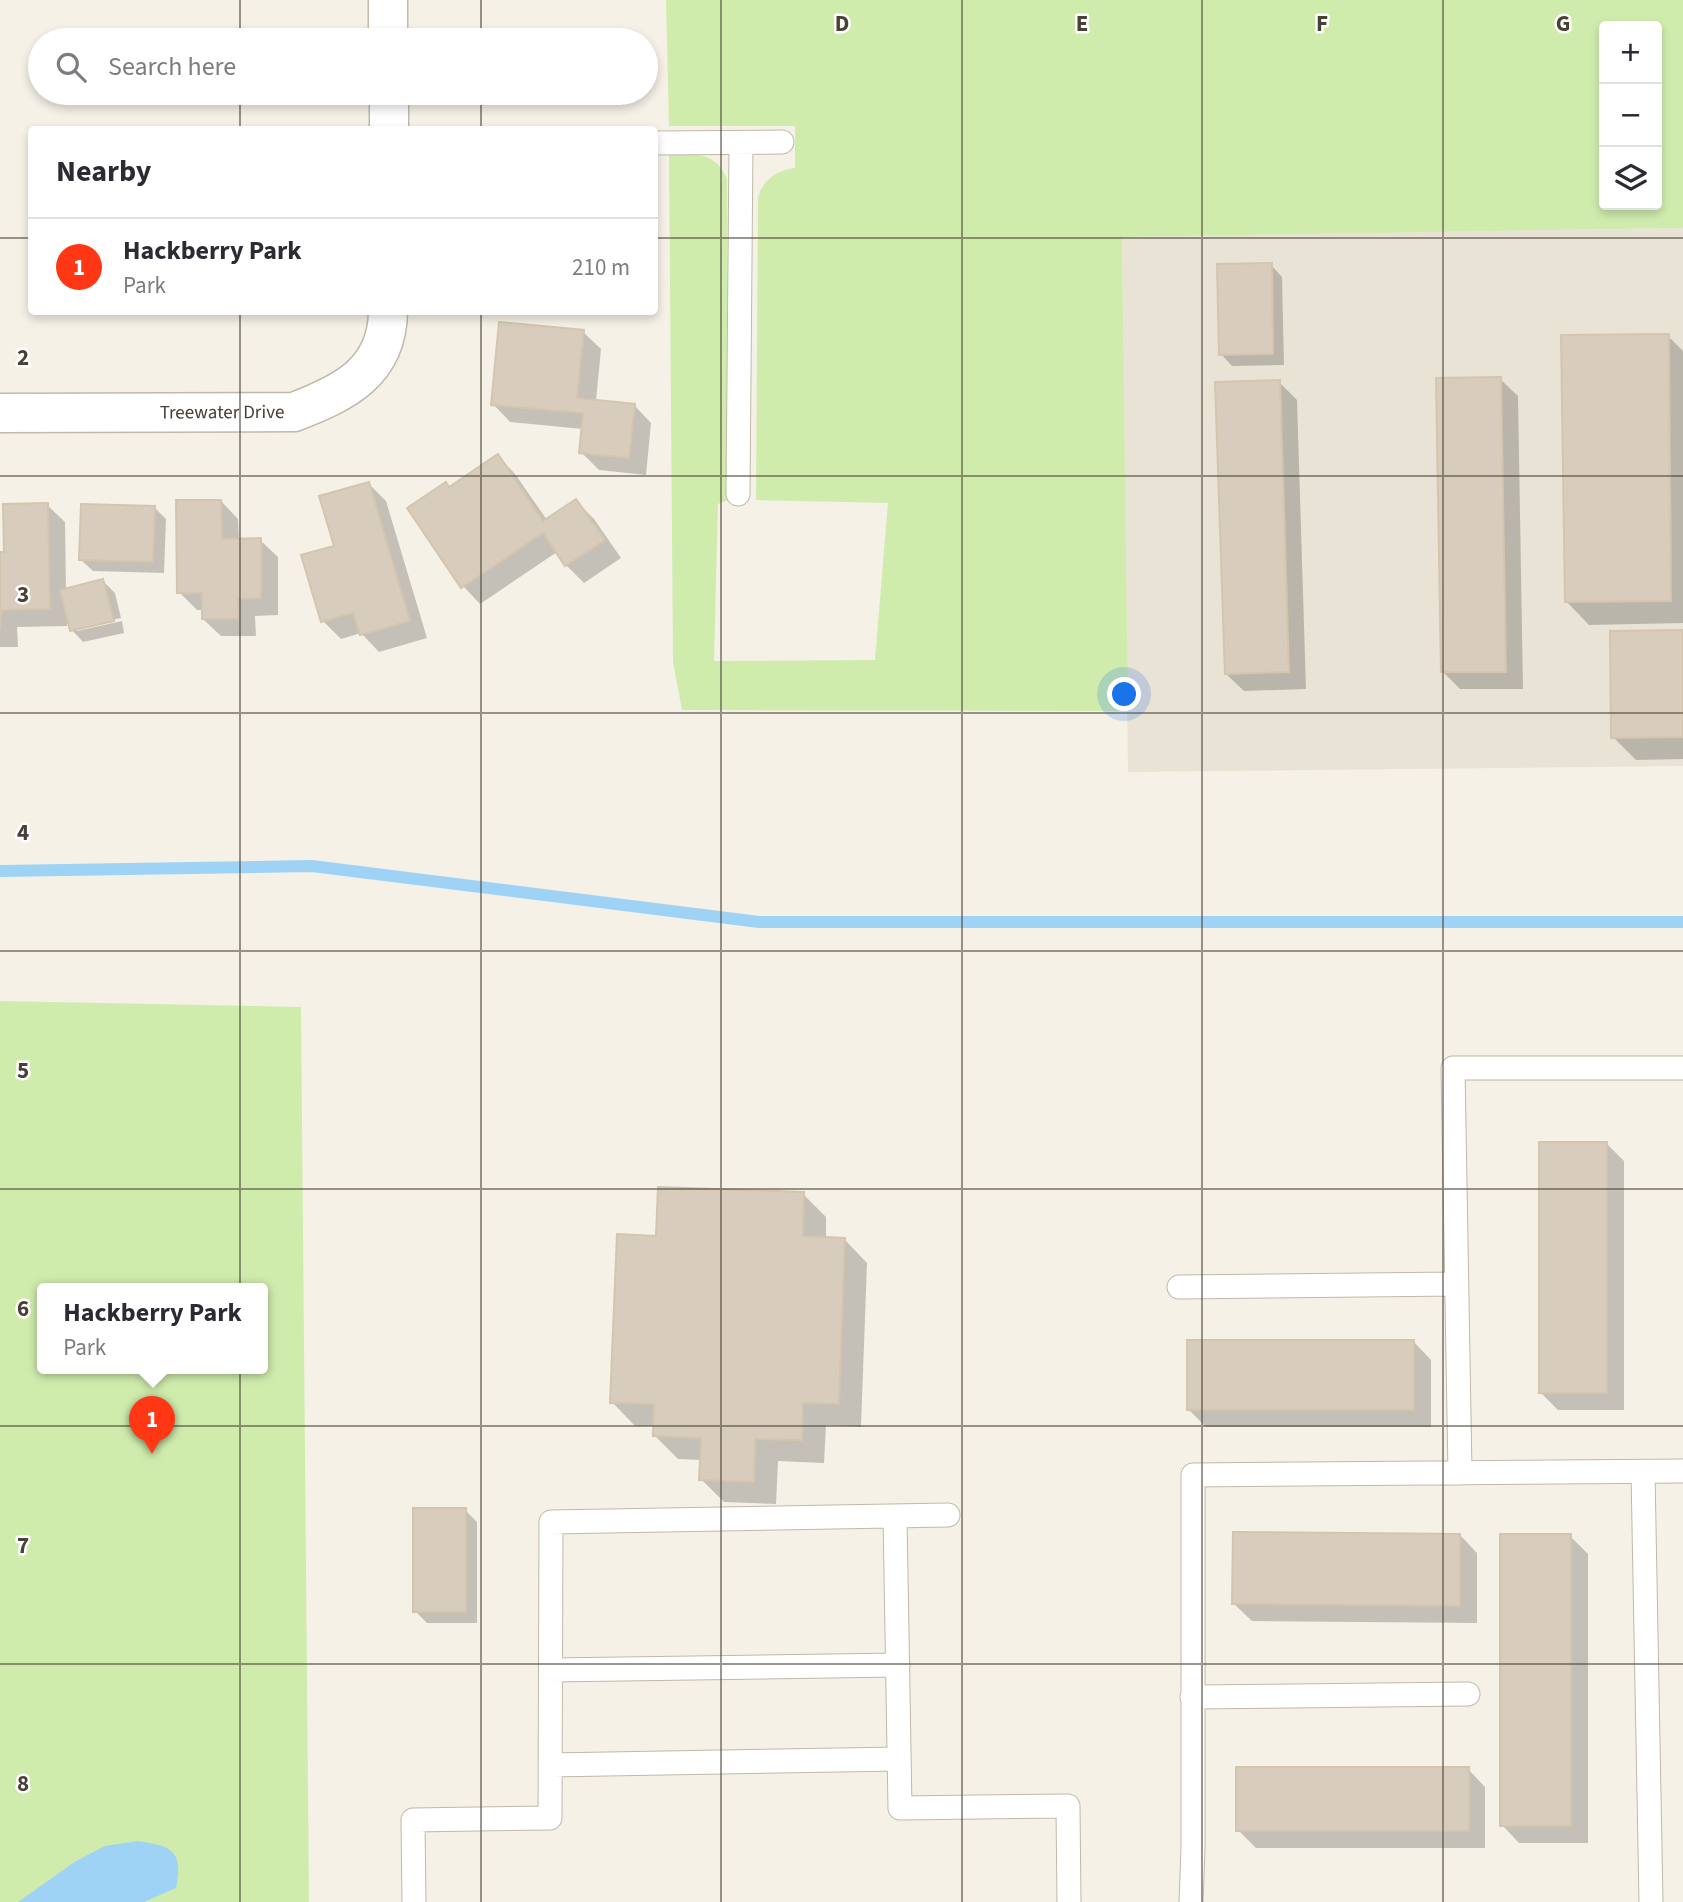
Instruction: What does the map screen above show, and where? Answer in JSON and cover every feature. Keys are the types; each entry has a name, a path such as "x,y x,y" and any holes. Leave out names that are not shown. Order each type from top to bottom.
{"street":[{"path":"388,0 388,28"},
{"path":"389,105 389,126"},
{"name":"Treewater Drive","path":"0,412 294,411 332,398 361,376 380,354 388,326 388,315"}],"lane":[{"path":"658,143 782,142"},
{"path":"738,494 741,143"},
{"path":"1460,1473 1453,1068 1683,1068"},
{"path":"1179,1287 1457,1284"},
{"path":"1191,1902 1194,1849 1193,1475 1683,1471"},
{"path":"1643,1472 1651,1902"},
{"path":"414,1902 413,1820 550,1818 551,1522 948,1515"},
{"path":"895,1516 901,1808 1068,1806 1069,1902"},
{"path":"551,1670 898,1665"},
{"path":"1192,1697 1468,1694"},
{"path":"550,1765 899,1759"}],"shaded area":[{"path":"1683,228 1683,766 1128,772 1122,237"}],"green space":[{"path":"666,0 1683,0 1683,228 1122,237 1128,711 682,710 673,662 669,154 703,156 716,163 727,178 728,500 718,504 714,661 875,660 888,503 756,500 758,198 771,177 795,168 795,126 669,126"},
{"path":"0,1001 301,1007 309,1902 0,1902"}],"water":[{"path":"138,1841 159,1845 172,1852 178,1865 176,1888 144,1902 18,1902 76,1861 105,1846"}],"building":[{"path":"1272,263 1273,354 1219,355 1217,264"},
{"path":"499,322 584,330 577,398 635,404 629,458 579,453 583,413 491,405"},
{"path":"1669,334 1671,601 1565,602 1561,335"},
{"path":"1501,377 1506,672 1441,672 1436,378"},
{"path":"1280,380 1289,672 1225,674 1215,382"},
{"path":"498,454 543,521 576,499 605,540 565,566 543,533 461,588 407,508 446,482 449,487"},
{"path":"369,482 410,621 360,635 353,613 321,622 301,555 334,546 319,496"},
{"path":"176,500 221,500 222,539 261,538 261,598 238,599 239,619 202,619 202,593 177,593"},
{"path":"48,503 50,609 1,610 0,630 0,552 4,552 3,504"},
{"path":"81,504 155,506 153,562 79,560"},
{"path":"103,579 114,621 70,631 60,590"},
{"path":"1683,630 1683,737 1611,738 1610,631"},
{"path":"1539,1142 1607,1142 1607,1393 1539,1393"},
{"path":"658,1187 804,1192 803,1236 845,1238 839,1404 803,1403 802,1440 755,1439 754,1482 699,1480 701,1438 653,1436 654,1404 610,1403 617,1234 656,1236"},
{"path":"1187,1340 1414,1340 1414,1410 1187,1410"},
{"path":"413,1508 466,1508 466,1612 413,1612"},
{"path":"1233,1532 1460,1534 1460,1606 1232,1604"},
{"path":"1500,1534 1571,1534 1571,1826 1500,1826"},
{"path":"1236,1767 1469,1767 1469,1831 1236,1831"}],"waterway":[{"path":"0,871 312,866 759,922 1683,922"}],"place":[{"name":"Hackberry Park","path":"152,1454"}]}
